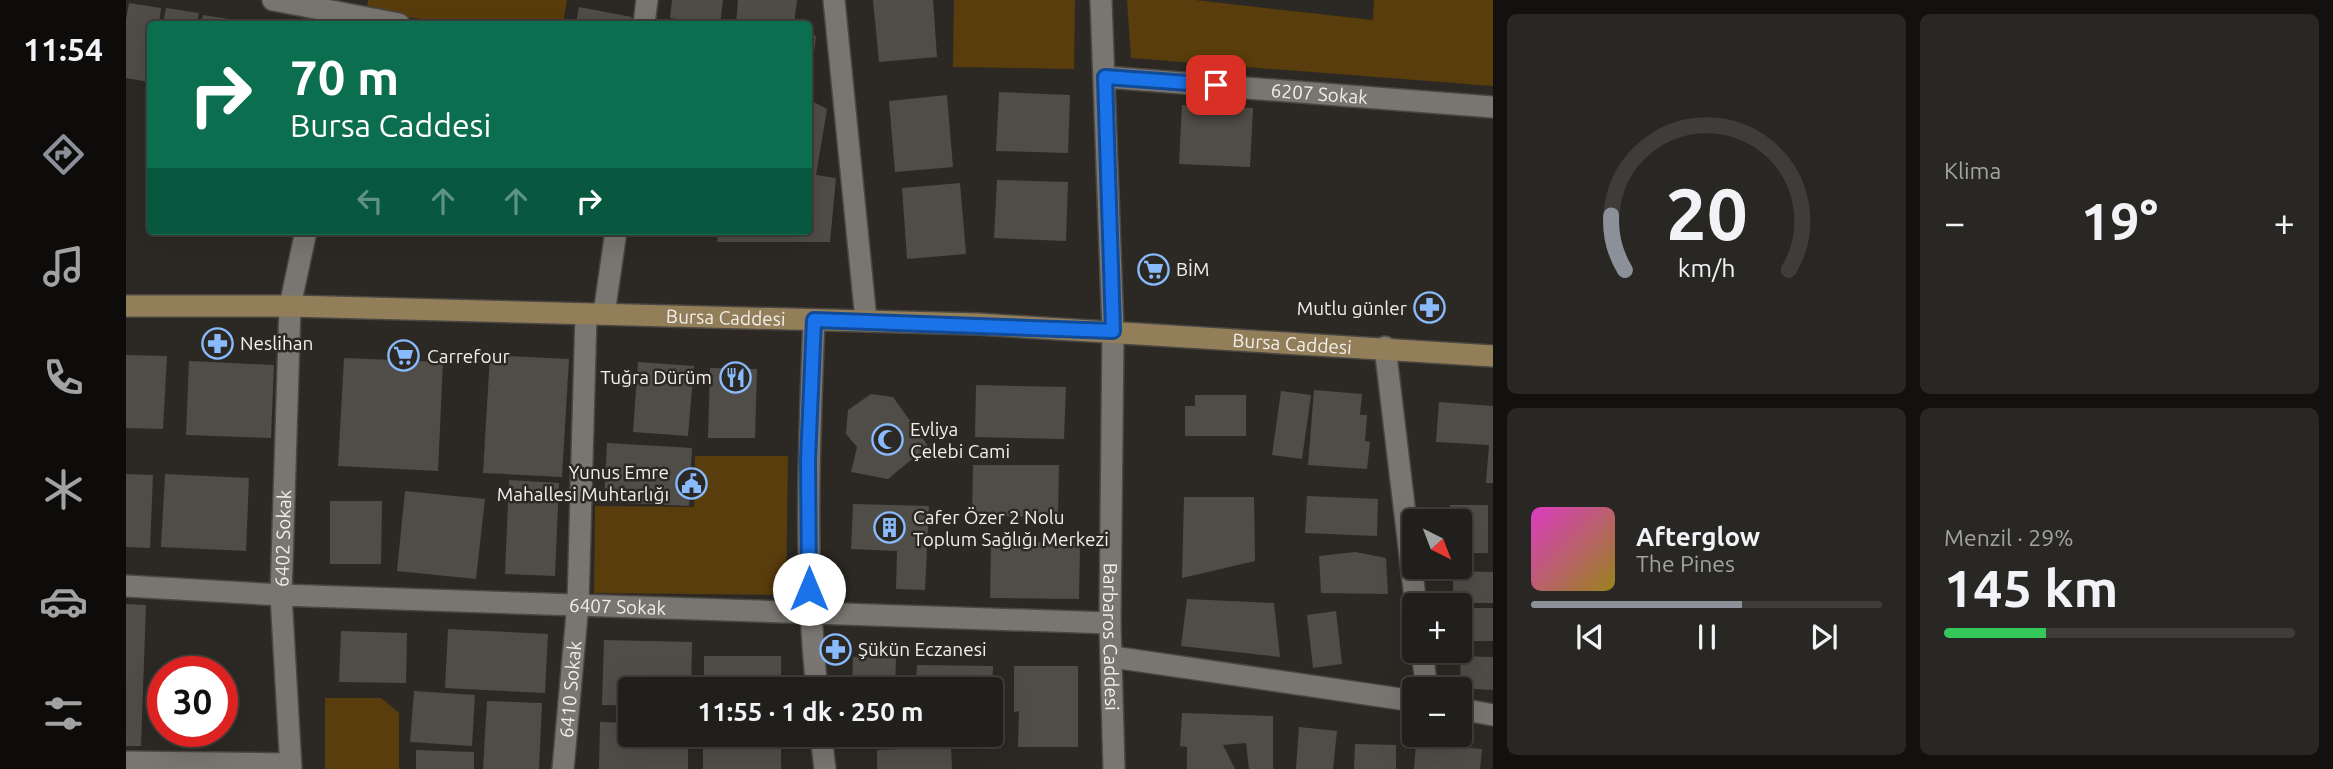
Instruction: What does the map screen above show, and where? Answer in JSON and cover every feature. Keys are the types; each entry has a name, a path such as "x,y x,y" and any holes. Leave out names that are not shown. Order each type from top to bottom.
{"main road":[{"name":"Bursa Caddesi","path":"126,306 290,306 866,320 1113,331 1493,356"}],"street":[{"path":"273,0 385,21"},
{"path":"644,21 647,0"},
{"path":"834,0 866,320"},
{"name":"Barbaros Caddesi","path":"1101,0 1113,331 1110,623 1114,769"},
{"name":"6207 Sokak","path":"1105,77 1493,107"},
{"name":"6402 Sokak","path":"290,767 281,595 290,306 305,235"},
{"name":"6410 Sokak","path":"563,769 578,603 595,314 615,235"},
{"path":"814,320 808,460 809,615 816,677"},
{"path":"1385,347 1414,593"},
{"name":"6407 Sokak","path":"126,586 281,595 578,603 809,615 1110,623"},
{"path":"1113,656 1402,699"},
{"path":"1472,711 1493,715"},
{"path":"822,747 825,769"},
{"path":"126,762 290,767"}],"shaded area":[{"path":"368,0 567,0 564,21 439,21 366,12"},
{"path":"954,0 1075,0 1074,69 953,67"},
{"path":"1127,0 1195,0 1373,20 1374,0 1493,0 1493,86 1131,58"},
{"path":"695,456 788,456 786,595 594,593 595,506 694,507"},
{"path":"325,698 381,698 399,713 399,769 325,769"}],"building":[{"path":"672,0 723,0 720,21 670,18"},
{"path":"738,0 797,0 794,21 736,21"},
{"path":"873,0 933,0 937,57 879,62"},
{"path":"129,3 161,8 159,21 147,21 147,82 126,78 126,20"},
{"path":"579,7 632,17 631,21 577,21"},
{"path":"166,8 199,13 198,21 164,21"},
{"path":"203,15 235,20 235,21 202,21"},
{"path":"812,34 816,36 812,70"},
{"path":"999,92 1070,95 1068,153 996,151"},
{"path":"947,95 953,167 895,172 889,101"},
{"path":"812,101 827,109 816,175 836,178 830,242 717,242 718,235 812,235"},
{"path":"1182,105 1253,108 1250,167 1179,164"},
{"path":"997,180 1068,182 1066,241 994,238"},
{"path":"960,183 966,254 907,259 902,188"},
{"path":"126,355 167,356 163,429 126,428"},
{"path":"490,355 569,359 562,477 483,473"},
{"path":"344,358 443,362 438,471 338,466"},
{"path":"189,361 274,365 271,438 186,435"},
{"path":"638,362 694,366 688,436 633,432"},
{"path":"710,368 757,369 755,438 708,438"},
{"path":"976,385 1066,387 1064,439 975,437"},
{"path":"1314,390 1362,394 1360,415 1367,415 1365,441 1370,442 1367,469 1308,465"},
{"path":"1281,391 1311,395 1302,459 1272,455"},
{"name":"Evliya Çelebi Cami","path":"871,394 893,397 928,446 888,479 851,472 857,447 846,434 848,410"},
{"path":"1195,395 1246,395 1246,436 1185,436 1185,406 1195,406"},
{"path":"1439,402 1493,406 1493,483 1486,483 1489,445 1436,442"},
{"path":"607,443 692,448 689,506 604,502"},
{"path":"973,465 1059,465 1058,517 972,516"},
{"path":"126,474 153,475 150,548 126,547"},
{"path":"165,474 249,478 246,551 161,547"},
{"path":"509,480 559,483 555,576 505,574"},
{"path":"405,491 485,499 476,579 397,571"},
{"path":"1307,496 1378,499 1377,536 1305,533"},
{"path":"1184,497 1254,497 1255,561 1182,578"},
{"path":"330,501 382,501 381,564 330,564"},
{"name":"Cafer Özer 2 Nolu Toplum Sağlığı Merkezi","path":"853,504 929,506 925,590 896,589 897,551 851,549"},
{"path":"1450,505 1488,505 1488,553 1472,553 1472,509 1450,509"},
{"path":"991,542 1080,542 1079,599 990,598"},
{"path":"1355,552 1386,558 1388,594 1321,593 1319,556"},
{"path":"1472,571 1493,572 1493,603 1472,603 1472,593 1453,593 1453,579 1472,579"},
{"path":"1187,599 1274,603 1280,657 1181,646"},
{"path":"126,604 146,605 141,746 126,746"},
{"path":"1472,608 1493,608 1493,641 1472,641"},
{"path":"1336,611 1342,664 1313,668 1307,615"},
{"path":"448,629 548,634 545,693 445,688"},
{"path":"341,631 407,633 406,683 339,682"},
{"path":"604,640 692,642 691,677 618,677 618,705 602,705"},
{"path":"704,656 781,656 781,677 704,677"},
{"path":"1472,656 1493,657 1493,690 1472,689 1472,677 1461,677 1460,663 1472,663"},
{"path":"853,657 896,658 895,677 852,677"},
{"path":"917,665 993,666 993,677 917,677"},
{"path":"1014,666 1078,666 1078,747 1018,747 1019,711 1014,712"},
{"path":"414,691 475,695 472,746 410,742"},
{"path":"487,701 542,703 539,769 483,769"},
{"path":"1182,713 1273,716 1273,769 1249,769 1246,743 1223,745 1235,769 1187,769 1187,747 1180,746"},
{"path":"600,722 618,723 618,747 688,747 688,769 599,769"},
{"path":"1299,727 1337,731 1333,769 1296,769"},
{"path":"1355,744 1396,745 1396,769 1354,769"},
{"path":"703,747 781,747 781,769 703,769"},
{"path":"951,747 952,769 877,769 877,750"},
{"path":"1416,747 1482,749 1480,769 1414,769"},
{"path":"416,750 474,752 474,769 416,769"}],"place":[{"name":"BİM","path":"1153,269"},
{"name":"Mutlu günler","path":"1430,308"},
{"name":"Neslihan","path":"217,343"},
{"name":"Carrefour","path":"404,356"},
{"name":"Tuğra Dürüm","path":"735,377"},
{"name":"Evliya Çelebi Cami","path":"887,440"},
{"name":"Yunus Emre Mahallesi Muhtarlığı","path":"692,483"},
{"name":"Cafer Özer 2 Nolu Toplum Sağlığı Merkezi","path":"890,528"},
{"name":"Şükün Eczanesi","path":"835,649"}],"route":[{"path":"809,589 808,460 814,320 1113,331 1105,77 1216,85"}]}
